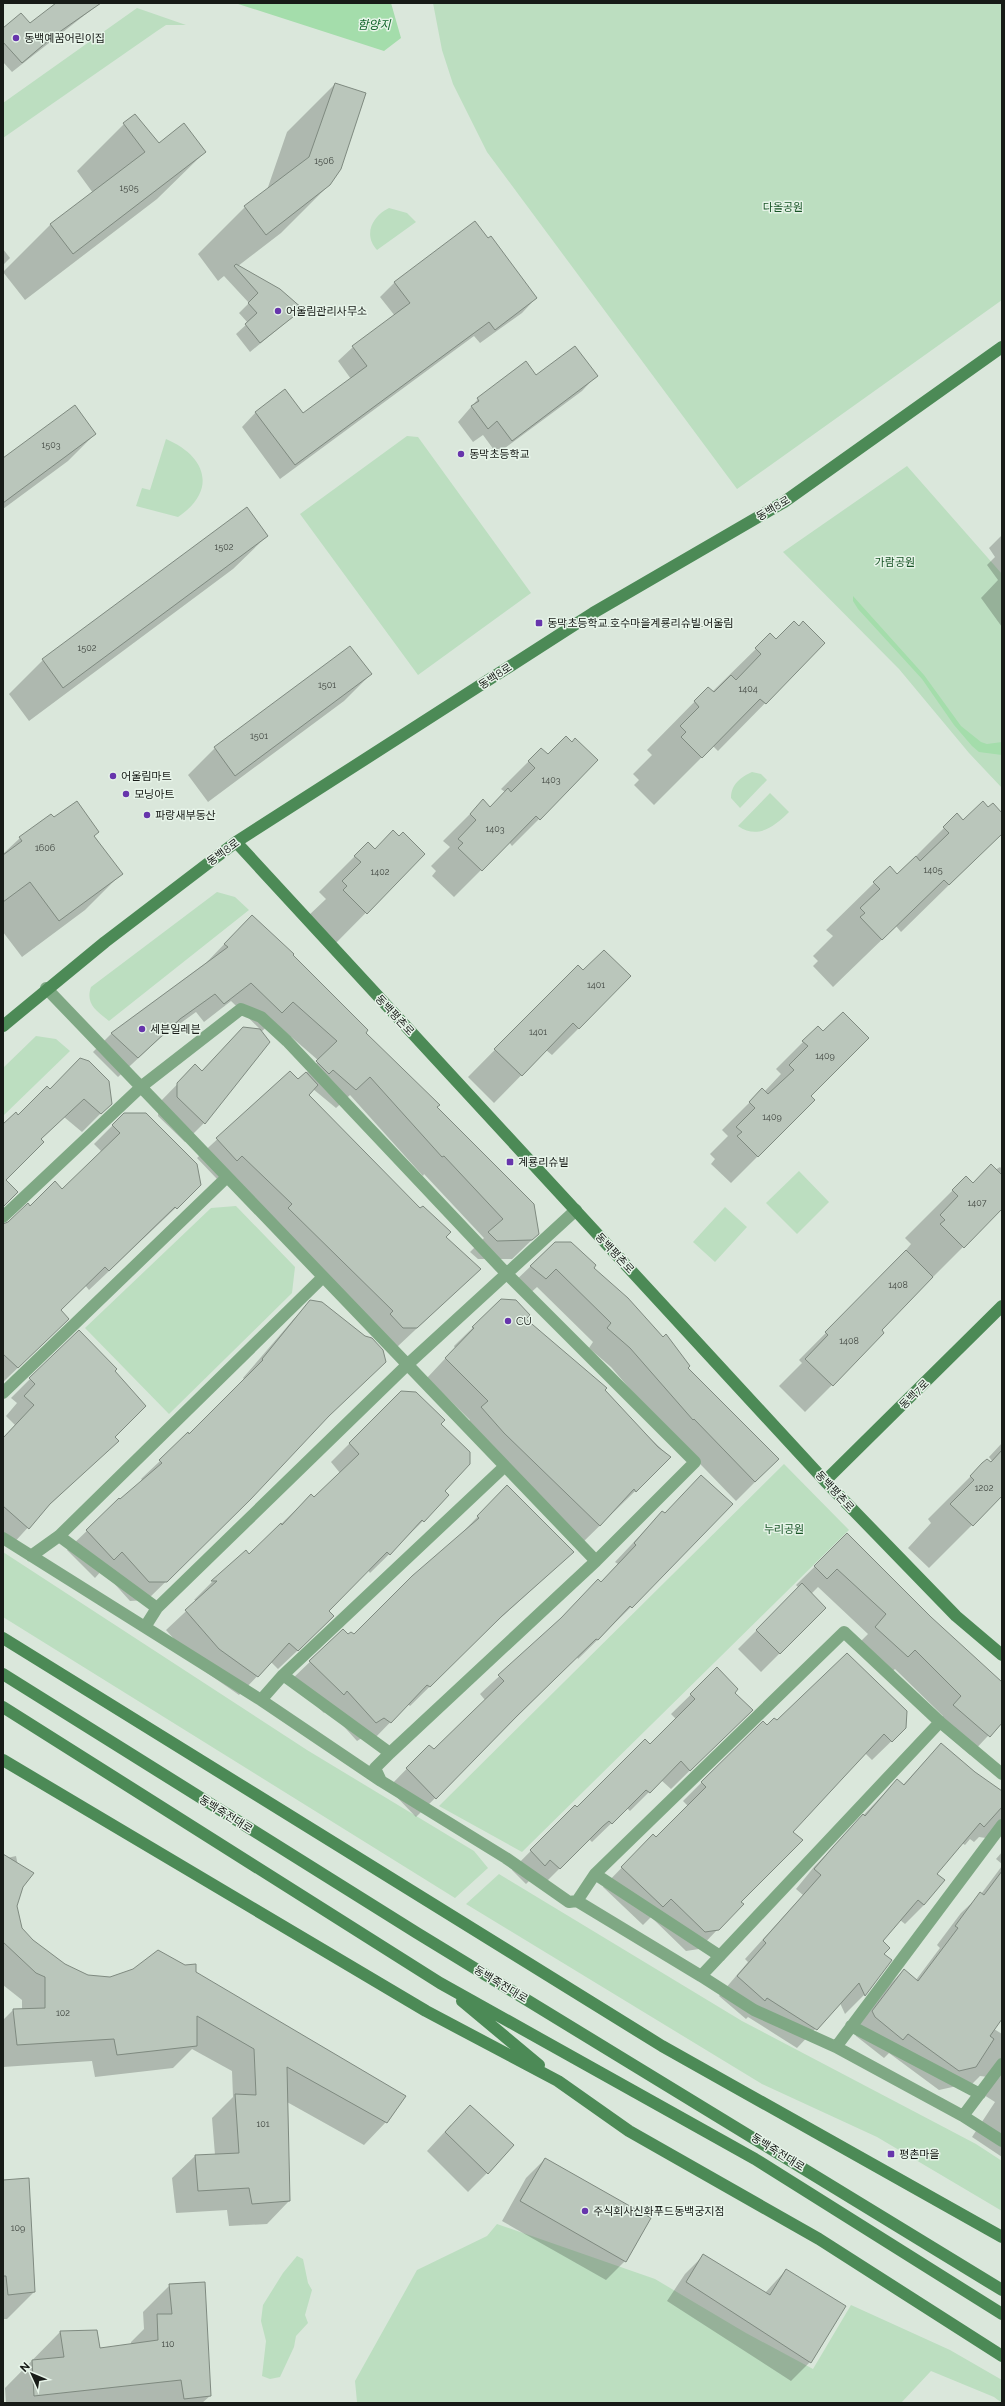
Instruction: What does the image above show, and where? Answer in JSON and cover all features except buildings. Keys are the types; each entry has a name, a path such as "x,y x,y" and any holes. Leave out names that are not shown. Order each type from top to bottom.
{"main road":[{"name":"동백8로","path":"3,1026 46,988 236,842 593,613 784,502 1002,347"},
{"name":"동백평촌로","path":"236,842 825,1481 956,1616 1002,1655"},
{"name":"동백7로","path":"825,1481 1002,1306"},
{"path":"3,1638 662,2046 1002,2237"},
{"name":"동백죽전대로","path":"3,1674 410,1929 1002,2290"},
{"name":"동백죽전대로","path":"3,1706 440,1982 754,2159 1002,2314"},
{"path":"3,1760 426,2011 558,2082"},
{"path":"440,1982 558,2082 629,2131 819,2239 1002,2356"}],"street":[{"path":"46,988 142,1086 226,1178 596,1561"},
{"path":"3,1217 142,1086 241,1009 261,1017 506,1273 695,1462 596,1561 375,1768 381,1782"},
{"path":"3,1393 226,1178"},
{"path":"145,1627 158,1608 407,1365 576,1210"},
{"path":"31,1556 59,1536 323,1278"},
{"path":"261,1700 283,1676 504,1467"},
{"path":"59,1536 158,1608"},
{"path":"3,1538 261,1700 381,1782 506,1858 569,1902 577,1901 754,2010 836,2047 963,2116 1002,2141"},
{"path":"577,1901 596,1874 844,1632 940,1722 1002,1774"},
{"path":"283,1676 390,1753"},
{"path":"701,1976 940,1722"},
{"path":"836,2047 1002,1825"},
{"path":"596,1874 720,1956"},
{"path":"851,2026 980,2094"},
{"path":"963,2116 1002,2064"}],"green space":[{"name":"다올공원","path":"433,3 1002,3 1002,300 737,489 487,152 453,84 442,50"},
{"path":"137,8 186,25 166,25 3,138 3,103"},
{"path":"389,208 407,213 416,222 377,250 371,238 371,226 383,211"},
{"path":"407,436 418,437 531,593 418,675 300,514"},
{"path":"166,439 180,446 190,455 198,464 202,474 202,485 199,496 191,507 178,517 136,506 142,488 150,490"},
{"name":"가람공원","path":"907,466 1002,574 1002,788 969,753 899,669 783,552"},
{"path":"752,772 761,774 767,780 740,808 731,798 731,793 737,782"},
{"path":"770,793 789,812 766,830 752,832 738,826"},
{"path":"217,892 235,897 249,910 109,1021 93,1007 90,998 91,987"},
{"path":"36,1036 56,1039 70,1051 3,1116 3,1068"},
{"path":"799,1171 829,1202 797,1234 766,1203"},
{"path":"236,1206 295,1267 292,1293 169,1414 85,1328 211,1208"},
{"path":"725,1207 747,1227 715,1262 693,1242"},
{"name":"누리공원","path":"784,1464 849,1530 522,1852 439,1806"},
{"path":"3,1552 307,1750 474,1851 488,1868 455,1898 3,1617"},
{"path":"499,1874 742,2021 976,2144 1002,2161 1002,2211 877,2137 762,2084 466,1904"},
{"path":"497,2224 655,2279 746,2333 813,2369 851,2305 950,2350 1002,2380 1002,2403 994,2397 931,2371 901,2403 357,2402 355,2381 417,2270 487,2236"},
{"path":"297,2256 303,2259 308,2283 312,2290 305,2315 308,2323 296,2336 294,2347 280,2377 270,2379 262,2376 266,2341 261,2321 263,2305 283,2273"}],"water":[{"name":"함양지","path":"235,3 391,3 401,38 384,51"},
{"path":"853,596 924,675 961,726 981,742 987,744 1002,742 1002,755 979,752 972,746 954,725 922,679 858,609 853,601"}],"place":[{"name":"동백예꿈어린이집","path":"16,38"},
{"name":"어울림관리사무소","path":"278,311"},
{"name":"동막초등학교","path":"461,454"},
{"name":"동막초등학교.호수마을계룡리슈빌.어울림","path":"539,623"},
{"name":"어울림마트","path":"113,776"},
{"name":"모닝아트","path":"126,794"},
{"name":"파랑새부동산","path":"147,815"},
{"name":"세븐일레븐","path":"142,1029"},
{"name":"계룡리슈빌","path":"510,1162"},
{"name":"CU","path":"508,1321"},
{"name":"평촌마을","path":"891,2154"},
{"name":"주식회사신화푸드동백궁지점","path":"585,2211"}]}
